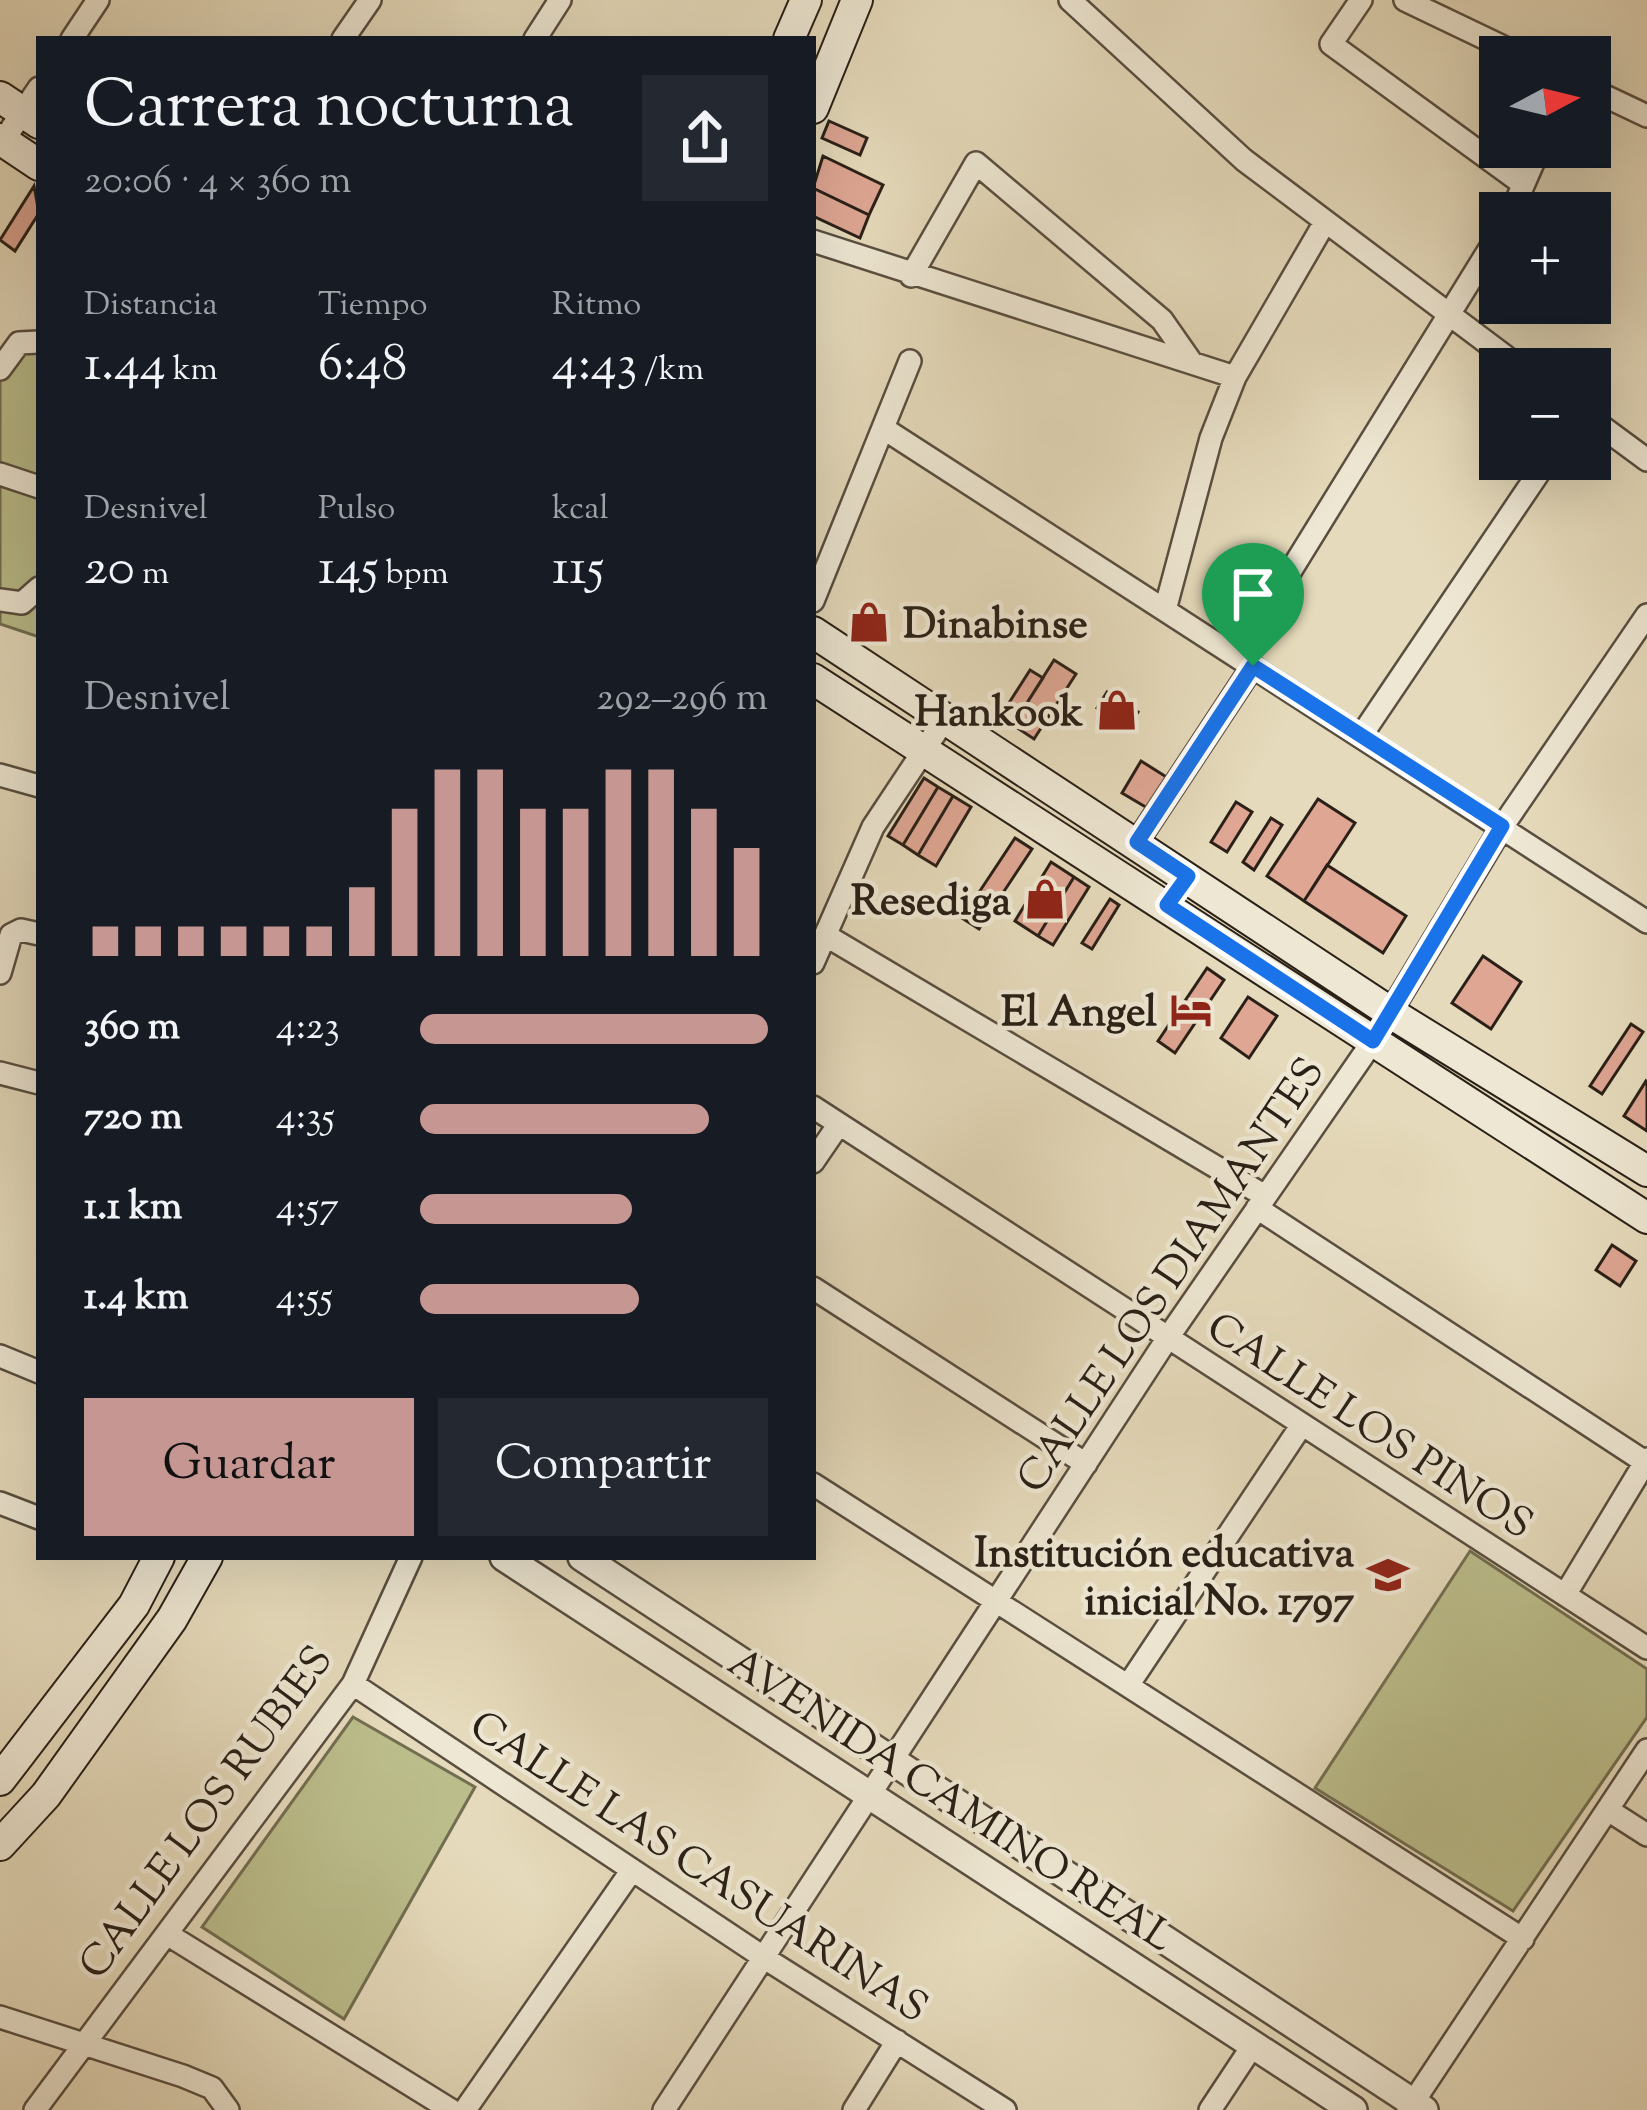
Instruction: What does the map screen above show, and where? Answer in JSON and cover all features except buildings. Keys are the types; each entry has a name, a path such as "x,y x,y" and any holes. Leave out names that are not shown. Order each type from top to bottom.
{"main road":[{"path":"790,36 806,0"},
{"path":"816,92 823,54 857,0"},
{"path":"1,140 36,163"},
{"path":"816,634 1392,1012 1647,1171"},
{"path":"816,681 1647,1218"},
{"path":"1035,822 1057,790"},
{"path":"1167,905 1188,876"},
{"path":"46,1795 6,1774 134,1605 151,1560"},
{"path":"0,1845 46,1795 172,1619 205,1560"}],"street":[{"path":"74,36 98,0"},
{"path":"345,36 370,0"},
{"path":"537,36 560,0"},
{"path":"1360,0 1331,44 1523,184"},
{"path":"1405,0 1480,36"},
{"path":"1074,1 1244,160 1493,348"},
{"path":"1611,98 1647,116"},
{"path":"1,140 25,105"},
{"path":"911,275 976,164 1162,320 1192,363"},
{"path":"1519,192 1530,168"},
{"path":"1166,610 1211,438 1234,377 1325,222"},
{"path":"816,242 1234,377"},
{"path":"1137,842 1479,269"},
{"path":"0,368 13,347 33,341"},
{"path":"816,594 910,361"},
{"path":"886,430 1644,914"},
{"path":"1611,433 1647,460"},
{"path":"0,474 36,486"},
{"path":"1361,736 1534,480"},
{"path":"0,600 35,594"},
{"name":"CALLE LOS DIAMANTES","path":"873,1795 1167,1340 1392,1012 1502,826 1647,615"},
{"path":"816,956 873,827 946,717"},
{"path":"0,775 36,785"},
{"path":"0,974 11,935 21,930 36,933"},
{"path":"825,934 1261,1202 1646,1461 1564,1595"},
{"path":"0,1073 36,1082"},
{"name":"CALLE LOS PINOS","path":"816,1109 1647,1648"},
{"path":"816,1158 839,1124"},
{"path":"816,1290 1086,1464"},
{"path":"0,1356 36,1371"},
{"path":"1129,1684 1301,1426"},
{"path":"816,1486 1523,1939"},
{"path":"0,1503 36,1517"},
{"name":"CALLE LOS RUBIES","path":"34,2110 353,1684 410,1560"},
{"name":"AVENIDA CAMINO REAL","path":"510,1560 1353,2110"},
{"name":"AVENIDA CAMINO REAL","path":"587,1560 1415,2107"},
{"name":"CALLE LAS CASUARINAS","path":"353,1684 763,1958 1005,2110"},
{"path":"1415,2107 1647,1750"},
{"path":"664,2110 873,1795"},
{"path":"1608,1810 1647,1835"},
{"path":"465,2110 632,1870"},
{"path":"167,1934 451,2110"},
{"path":"0,2017 212,2088 228,2110"},
{"path":"854,2110 897,2042"},
{"path":"1210,2110 1253,2045"}],"green space":[{"path":"13,333 36,349 36,636 0,624 0,352"},
{"path":"1470,1551 1647,1669 1647,1717 1513,1911 1315,1788"},
{"path":"353,1717 475,1787 344,2019 202,1927"}],"place":[{"name":"Dinabinse","path":"869,622"},
{"name":"Hankook","path":"1117,710"},
{"name":"Resediga","path":"1045,899"},
{"name":"El Angel","path":"1191,1010"},
{"name":"Institución educativa inicial No. 1797","path":"1388,1575"}],"route":[{"path":"1253,666 1502,826 1373,1041 1167,905 1188,876 1137,842 1253,666"}]}
